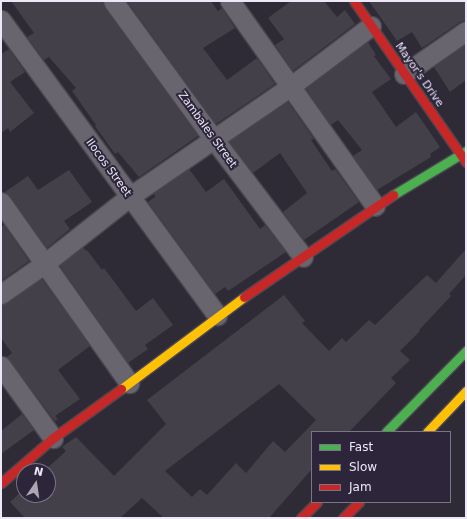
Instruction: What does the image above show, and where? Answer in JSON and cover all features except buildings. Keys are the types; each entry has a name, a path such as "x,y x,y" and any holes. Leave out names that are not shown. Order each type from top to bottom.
{"street":[{"name":"Zambales Street","path":"113,1 213,138 303,257"},
{"path":"230,1 375,206"},
{"name":"Mayor's Drive","path":"354,1 404,74 464,156"},
{"name":"Ilocos Street","path":"1,20 129,197 217,315"},
{"path":"1,294 44,264 129,197 291,86 371,26"},
{"path":"404,74 466,31"},
{"path":"1,483 53,438 217,315 375,206 464,156"},
{"path":"1,202 128,383"},
{"path":"387,431 466,351"},
{"path":"1,366 53,438"},
{"path":"428,431 466,391"},
{"path":"301,518 316,503"},
{"path":"344,518 358,503"}],"traffic: fast":[{"path":"393,195 466,151"},
{"path":"387,431 466,351"}],"traffic: slow":[{"path":"121,389 244,297"},
{"path":"428,431 466,391"}],"traffic: jam":[{"path":"354,1 466,162"},
{"path":"244,297 393,195"},
{"path":"1,483 53,438 121,389"},
{"path":"301,518 316,503"},
{"path":"343,518 358,503"}]}
